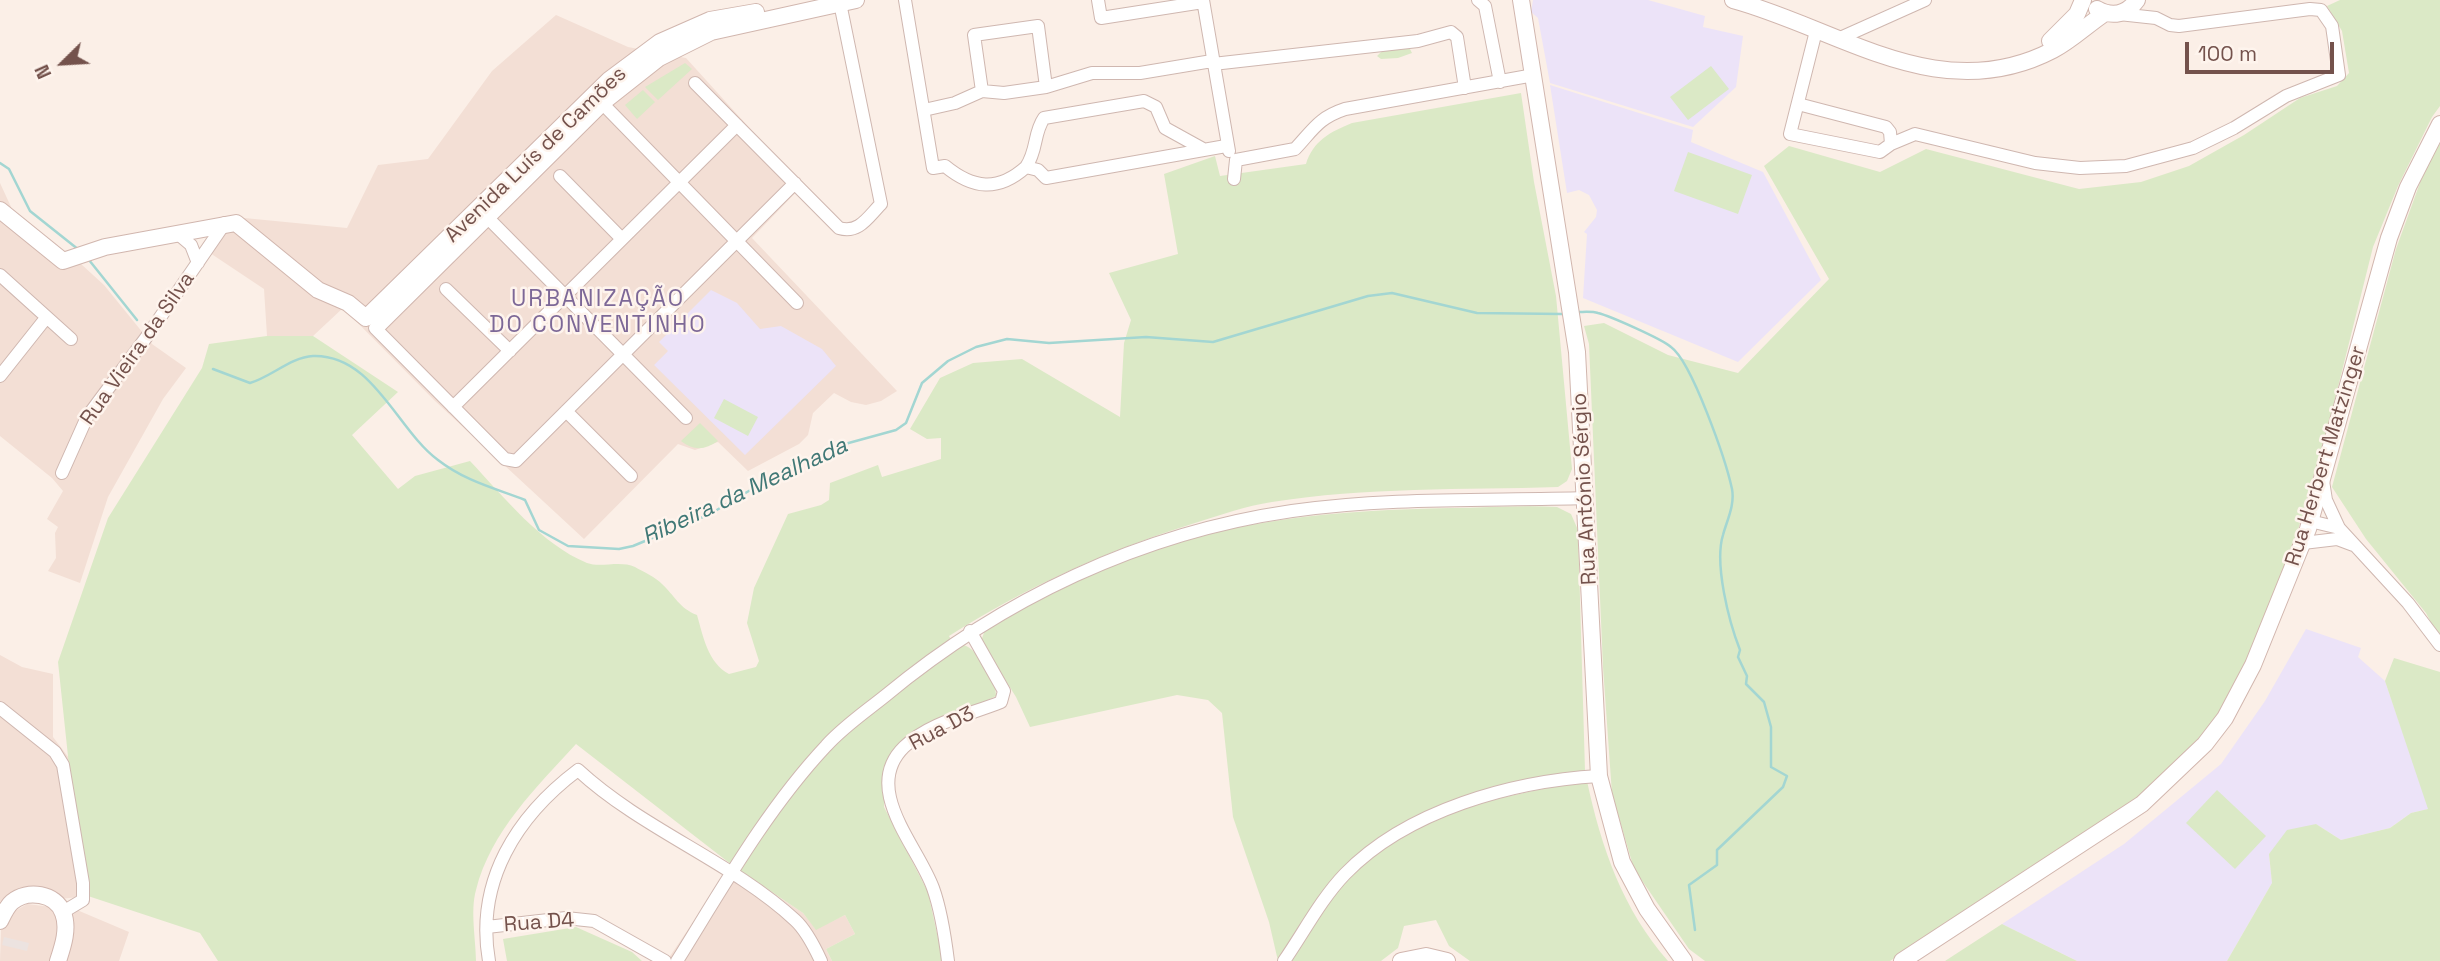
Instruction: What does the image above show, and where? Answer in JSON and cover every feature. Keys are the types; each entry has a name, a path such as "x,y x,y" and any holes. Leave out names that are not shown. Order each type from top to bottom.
{"street":[{"path":"905,0 933,168 945,166 972,185 992,186 1013,179 1026,167 1035,153 1037,128 1044,118 1144,101 1156,107 1165,128 1203,149"},
{"path":"1098,0 1101,18 1182,2 1203,1 1226,146 1236,159 1234,179"},
{"path":"1478,0 1485,6 1500,82"},
{"name":"Rua António Sérgio","path":"1521,0 1577,352 1599,776 1622,862 1647,909 1684,961"},
{"path":"1737,0 1838,39 1938,71 1977,72 2014,64 2050,51 2109,14 2130,9 2137,0"},
{"path":"1838,39 1925,0"},
{"path":"2014,64 2063,31 2077,14 2083,0"},
{"path":"1816,31 1790,134 1880,152 1908,135 1923,136 2048,165 2080,168 2126,166 2193,148 2234,128 2286,96 2339,75 2332,26 2325,13 2309,9 2179,26 2156,18 2109,14 2089,0"},
{"path":"2144,0 2156,18"},
{"path":"695,83 839,228 849,231 859,227 881,204 847,1"},
{"name":"Avenida Luís de Camões","path":"373,321 598,99 659,58 712,32 847,1"},
{"path":"982,91 974,35 1038,26 1046,87"},
{"path":"924,110 955,103 982,91 1004,93 1046,87 1091,73 1140,73 1419,41 1451,32 1457,37 1465,88"},
{"path":"1236,159 1295,149 1314,125 1345,108 1534,75"},
{"path":"598,99 797,303"},
{"path":"1797,104 1886,127 1903,127 1923,136"},
{"name":"Rua Herbert Matzinger","path":"1902,961 2101,833 2173,777 2205,744 2241,692 2303,543 2323,481 2389,237 2414,175 2440,124"},
{"path":"453,407 737,125"},
{"path":"1886,127 1890,132 1891,144"},
{"path":"1026,167 1038,170 1046,178 1226,146"},
{"path":"560,176 622,239"},
{"path":"0,210 55,258 63,261 90,251 225,223 242,226 318,290 348,303 373,321 505,460 516,461 795,183"},
{"path":"482,213 686,418"},
{"name":"Rua Vieira da Silva","path":"62,473 87,417 225,223"},
{"name":"Rua Vieira da Silva","path":"178,234 191,245 198,263"},
{"path":"0,275 71,339"},
{"path":"446,289 510,351"},
{"path":"0,376 46,318"},
{"path":"566,411 631,476"},
{"path":"2323,481 2326,500 2339,528 2408,603 2440,645"},
{"path":"677,961 782,798 828,744 918,668 970,631 1055,583 1169,538 1250,518 1359,504 1586,498"},
{"path":"2310,521 2339,528"},
{"path":"2303,543 2337,539 2356,546"},
{"name":"Rua D3","path":"948,961 932,885 904,832 887,788 896,757 905,746 943,723 1001,702 1004,691 970,631"},
{"path":"0,708 55,752 63,765 83,883 83,900 63,912"},
{"path":"489,961 488,909 503,853 536,806 578,770 600,790 732,875 797,922 821,961"},
{"path":"1284,961 1346,873 1401,833 1454,805 1484,796 1599,776"},
{"path":"0,921 11,903 23,896 41,895 53,900 63,912 65,928 58,961"},
{"name":"Rua D4","path":"487,927 566,918 594,921 665,961"},
{"path":"1401,961 1426,956 1447,961"}],"shaded area":[{"path":"1533,0 1648,0 1705,16 1703,27 1743,36 1736,87 1693,127 1550,83 1538,18 1531,12"},
{"path":"556,15 628,47 686,58 802,186 752,238 897,391 881,401 866,405 851,402 834,393 813,413 808,435 799,444 748,471 718,442 695,450 678,444 584,539 435,401 343,308 313,336 267,336 264,289 210,253 234,217 347,228 378,165 428,159 492,71"},
{"path":"1550,85 1693,130 1691,142 1763,172 1821,280 1738,362 1583,298 1587,234 1584,232 1596,217 1597,210 1589,195 1579,190 1567,193"},
{"path":"0,183 12,209 60,252 81,264 104,285 152,344 186,368 163,399 108,497 80,583 48,571 56,558 55,533 58,527 47,519 63,491 52,478 0,436"},
{"path":"711,290 737,303 760,329 781,326 822,349 836,366 745,455 654,365 668,351 659,342"},
{"path":"2306,629 2361,648 2358,657 2385,681 2429,809 2411,813 2390,828 2341,840 2316,824 2269,854 2272,883 2227,961 2077,961 2002,924 2124,844 2221,764 2265,701"},
{"path":"0,655 22,667 53,674 53,737 69,758 77,841 88,896 4,905 0,901"},
{"path":"732,865 803,913 816,929 845,915 855,934 826,949 832,961 671,961 668,959"},
{"path":"27,904 77,910 129,932 119,961 0,961 1,930 12,913"},
{"path":"4,937 29,943 27,951 2,945"}],"green space":[{"path":"2340,0 2440,0 2440,106 2398,186 2373,247 2330,419 2298,530 2244,673 2222,711 2193,748 2159,782 2119,812 1890,961 1705,961 1689,949 1634,869 1612,794 1603,667 1589,344 1584,326 1604,323 1668,355 1738,373 1829,279 1764,166 1789,146 1880,172 1926,149 2079,189 2141,182 2189,166 2244,135 2300,98 2337,86 2349,73 2342,31 2327,6"},
{"path":"1409,47 1412,53 1398,58 1381,59 1377,56 1382,51"},
{"path":"685,63 692,69 658,100 645,87"},
{"path":"1711,66 1729,89 1688,120 1670,97"},
{"path":"643,90 655,102 637,119 625,105"},
{"path":"1521,93 1534,182 1556,296 1572,469 1567,481 1558,487 1378,491 1307,497 1253,506 1131,545 1068,571 1008,601 949,636 956,649 963,645 980,658 993,682 996,696 913,737 884,778 884,807 928,892 943,961 832,961 826,949 855,934 845,915 816,930 803,913 732,865 576,744 517,811 492,848 476,890 473,907 476,961 218,961 200,933 88,896 77,841 58,662 108,518 202,368 209,344 267,336 313,336 398,392 352,435 398,489 415,476 470,461 524,518 570,555 592,564 629,565 660,582 681,605 697,615 711,656 729,674 756,667 759,661 747,623 754,588 788,514 821,505 829,500 830,483 878,465 882,477 941,459 941,438 927,439 910,429 940,378 973,363 1022,359 1120,417 1124,343 1131,320 1109,273 1178,254 1164,174 1215,156 1220,176 1306,164 1313,149 1323,138 1352,123"},
{"path":"2440,143 2440,640 2426,613 2366,539 2332,487 2396,249 2425,169"},
{"path":"1688,152 1752,175 1738,214 1674,191"},
{"path":"724,399 758,417 748,436 714,418"},
{"path":"700,423 718,441 700,448 681,441"},
{"path":"1557,507 1571,514 1578,530 1585,771 1480,792 1374,845 1278,961 1269,922 1233,817 1222,713 1208,700 1177,695 1030,727 1016,697 981,641 985,630 1087,576 1122,561 1202,535 1284,520 1368,511"},
{"path":"2394,658 2440,672 2440,961 2227,961 2272,883 2269,854 2287,830 2316,824 2341,840 2390,828 2411,813 2428,809 2385,681"},
{"path":"1587,781 1599,830 1616,877 1638,921 1668,961 1470,961 1449,946 1436,920 1404,926 1398,948 1381,961 1292,961 1341,886 1374,855 1401,837 1460,810 1523,793"},
{"path":"2217,790 2266,836 2235,869 2186,823"},
{"path":"2002,924 2077,961 1945,961"},
{"path":"576,927 632,952 642,961 507,961 503,939"}],"waterway":[{"name":"Ribeira da Mealhada","path":"0,163 9,169 30,211 79,250"},
{"name":"Ribeira da Mealhada","path":"89,260 137,320"},
{"name":"Ribeira da Mealhada","path":"213,369 250,383 305,357 334,359 352,367 368,380 423,447 438,460 469,479 525,500 539,530 568,546 619,549 633,546 710,514 791,466 816,458 834,447 896,430 906,423 922,383 948,361 976,347 1007,339 1049,343 1146,337 1213,342 1368,296 1392,293 1477,313 1562,314"},
{"name":"Ribeira da Mealhada","path":"1577,312 1604,315 1666,343 1679,356 1698,391 1716,436 1733,495 1720,561 1727,609 1740,650 1738,657 1747,676 1746,684 1764,702 1771,727 1771,767 1787,776 1783,787 1717,850 1717,865 1689,885 1695,930"}],"district":[{"name":"URBANIZAÇÃO DO CONVENTINHO","path":"598,313"}]}
